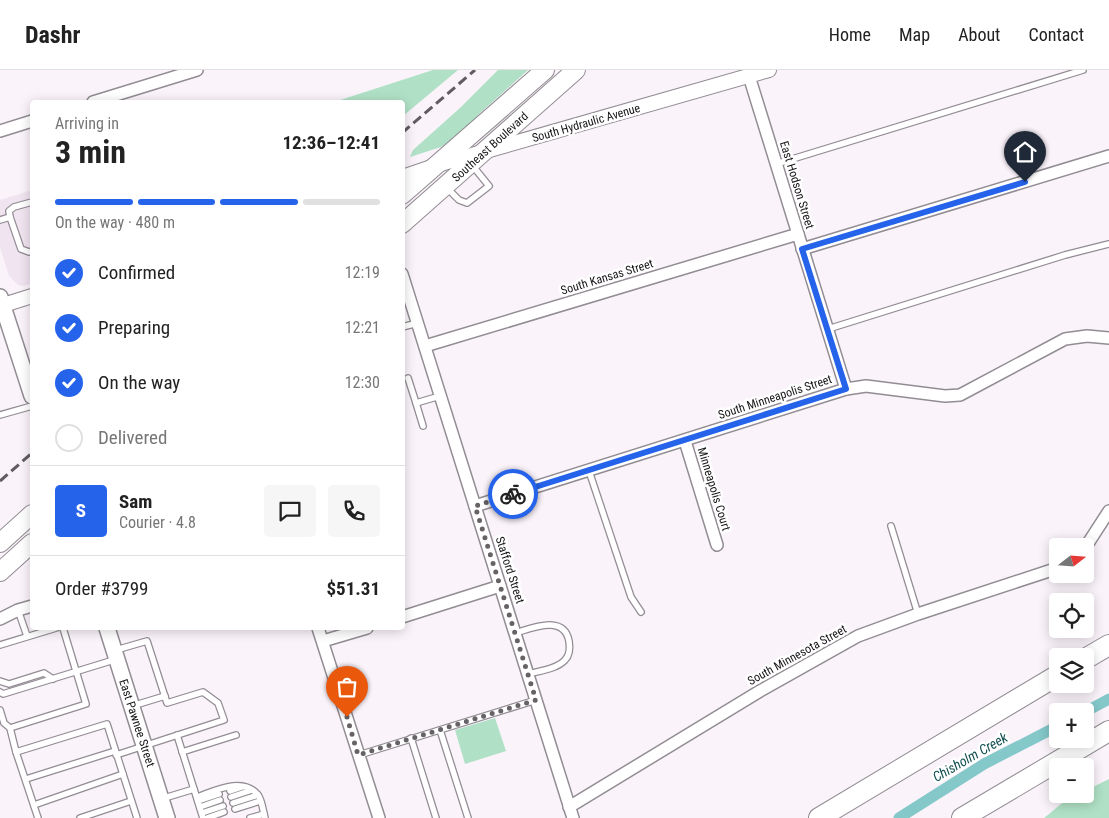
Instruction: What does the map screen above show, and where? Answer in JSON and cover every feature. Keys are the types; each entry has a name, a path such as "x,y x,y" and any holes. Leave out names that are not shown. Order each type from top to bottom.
{"highway":[{"path":"1094,654 1109,645"},
{"path":"819,818 1049,680"},
{"path":"962,818 1109,732"}],"main road":[{"name":"Southeast Boulevard","path":"405,192 545,70"},
{"name":"Southeast Boulevard","path":"405,221 576,70"},
{"path":"1,303 28,369 30,382"},
{"path":"0,543 30,516"},
{"path":"0,572 30,546"},
{"path":"14,560 30,553"},
{"name":"East Pawnee Street","path":"108,630 165,817"}],"street":[{"path":"100,100 197,70"},
{"name":"South Hydraulic Avenue","path":"405,176 485,151 769,70"},
{"name":"East Hodson Street","path":"748,76 846,389"},
{"path":"0,131 30,122"},
{"path":"802,249 1109,156"},
{"name":"South Kansas Street","path":"425,346 798,234"},
{"name":"Stafford Street","path":"405,283 571,812"},
{"path":"1,303 30,296"},
{"name":"South Minneapolis Street","path":"475,506 846,389 866,386 960,396 1065,340 1087,336 1109,338"},
{"name":"Minneapolis Court","path":"685,441 717,545"},
{"path":"1091,538 1109,511"},
{"name":"South Minnesota Street","path":"571,812 760,691 858,636 1049,571"},
{"path":"405,616 500,586"},
{"path":"0,619 30,607"},
{"path":"319,630 378,818"},
{"path":"323,641 360,630"}],"lane":[{"path":"776,164 1083,70"},
{"path":"446,186 460,200 467,203 489,186 471,164"},
{"path":"30,203 14,207 10,211 10,217 21,249 30,252"},
{"path":"0,220 10,217"},
{"path":"828,329 1046,261 1109,244"},
{"path":"405,326 418,323"},
{"path":"408,378 423,426"},
{"path":"416,403 440,396"},
{"path":"0,415 30,407"},
{"path":"589,471 631,597 641,612"},
{"path":"891,526 918,614"},
{"path":"18,610 27,636"},
{"path":"515,633 545,624 555,625 564,631 568,638 570,650 565,660 554,666 528,674"},
{"path":"0,645 49,630"},
{"path":"10,728 86,704 64,630"},
{"path":"0,692 3,694 77,672 148,641 167,703 203,692 218,703 224,720 144,746 26,779"},
{"path":"0,682 9,684 44,673 53,679"},
{"path":"132,706 165,696"},
{"path":"358,755 536,700"},
{"path":"0,710 4,723 10,728 38,818"},
{"path":"16,752 107,724 137,818"},
{"path":"440,730 468,818"},
{"path":"177,735 201,809"},
{"path":"182,752 236,735"},
{"path":"411,738 436,818"},
{"path":"34,805 123,774"},
{"path":"201,809 232,785 243,787 252,790 259,798 264,816 250,818"},
{"path":"232,800 243,787"},
{"path":"161,799 194,789"},
{"path":"232,800 252,790"},
{"path":"232,800 259,798"},
{"path":"80,818 131,801"},
{"path":"201,809 222,803 201,809"}],"shaded area":[{"path":"30,191 30,284 24,286 18,285 9,276 0,247 0,200"}],"green space":[{"path":"433,70 458,70 405,114 405,100 340,100"},
{"path":"498,70 528,70 480,113 459,135 441,147 410,157 413,150 461,107"},
{"path":"495,718 506,751 465,764 455,730"},
{"path":"1109,779 1109,818 1044,818 1062,803 1094,803 1094,786"}],"waterway":[{"name":"Chisholm Creek","path":"1094,707 1109,699"},
{"name":"Chisholm Creek","path":"899,818 984,764 1049,731"}],"railway":[{"path":"405,130 475,70"},
{"path":"0,481 30,455"}],"way so far":[{"path":"347,717 358,755 536,700 475,506 513,494"}],"route":[{"path":"513,494 846,389 802,249 1025,182"}]}
